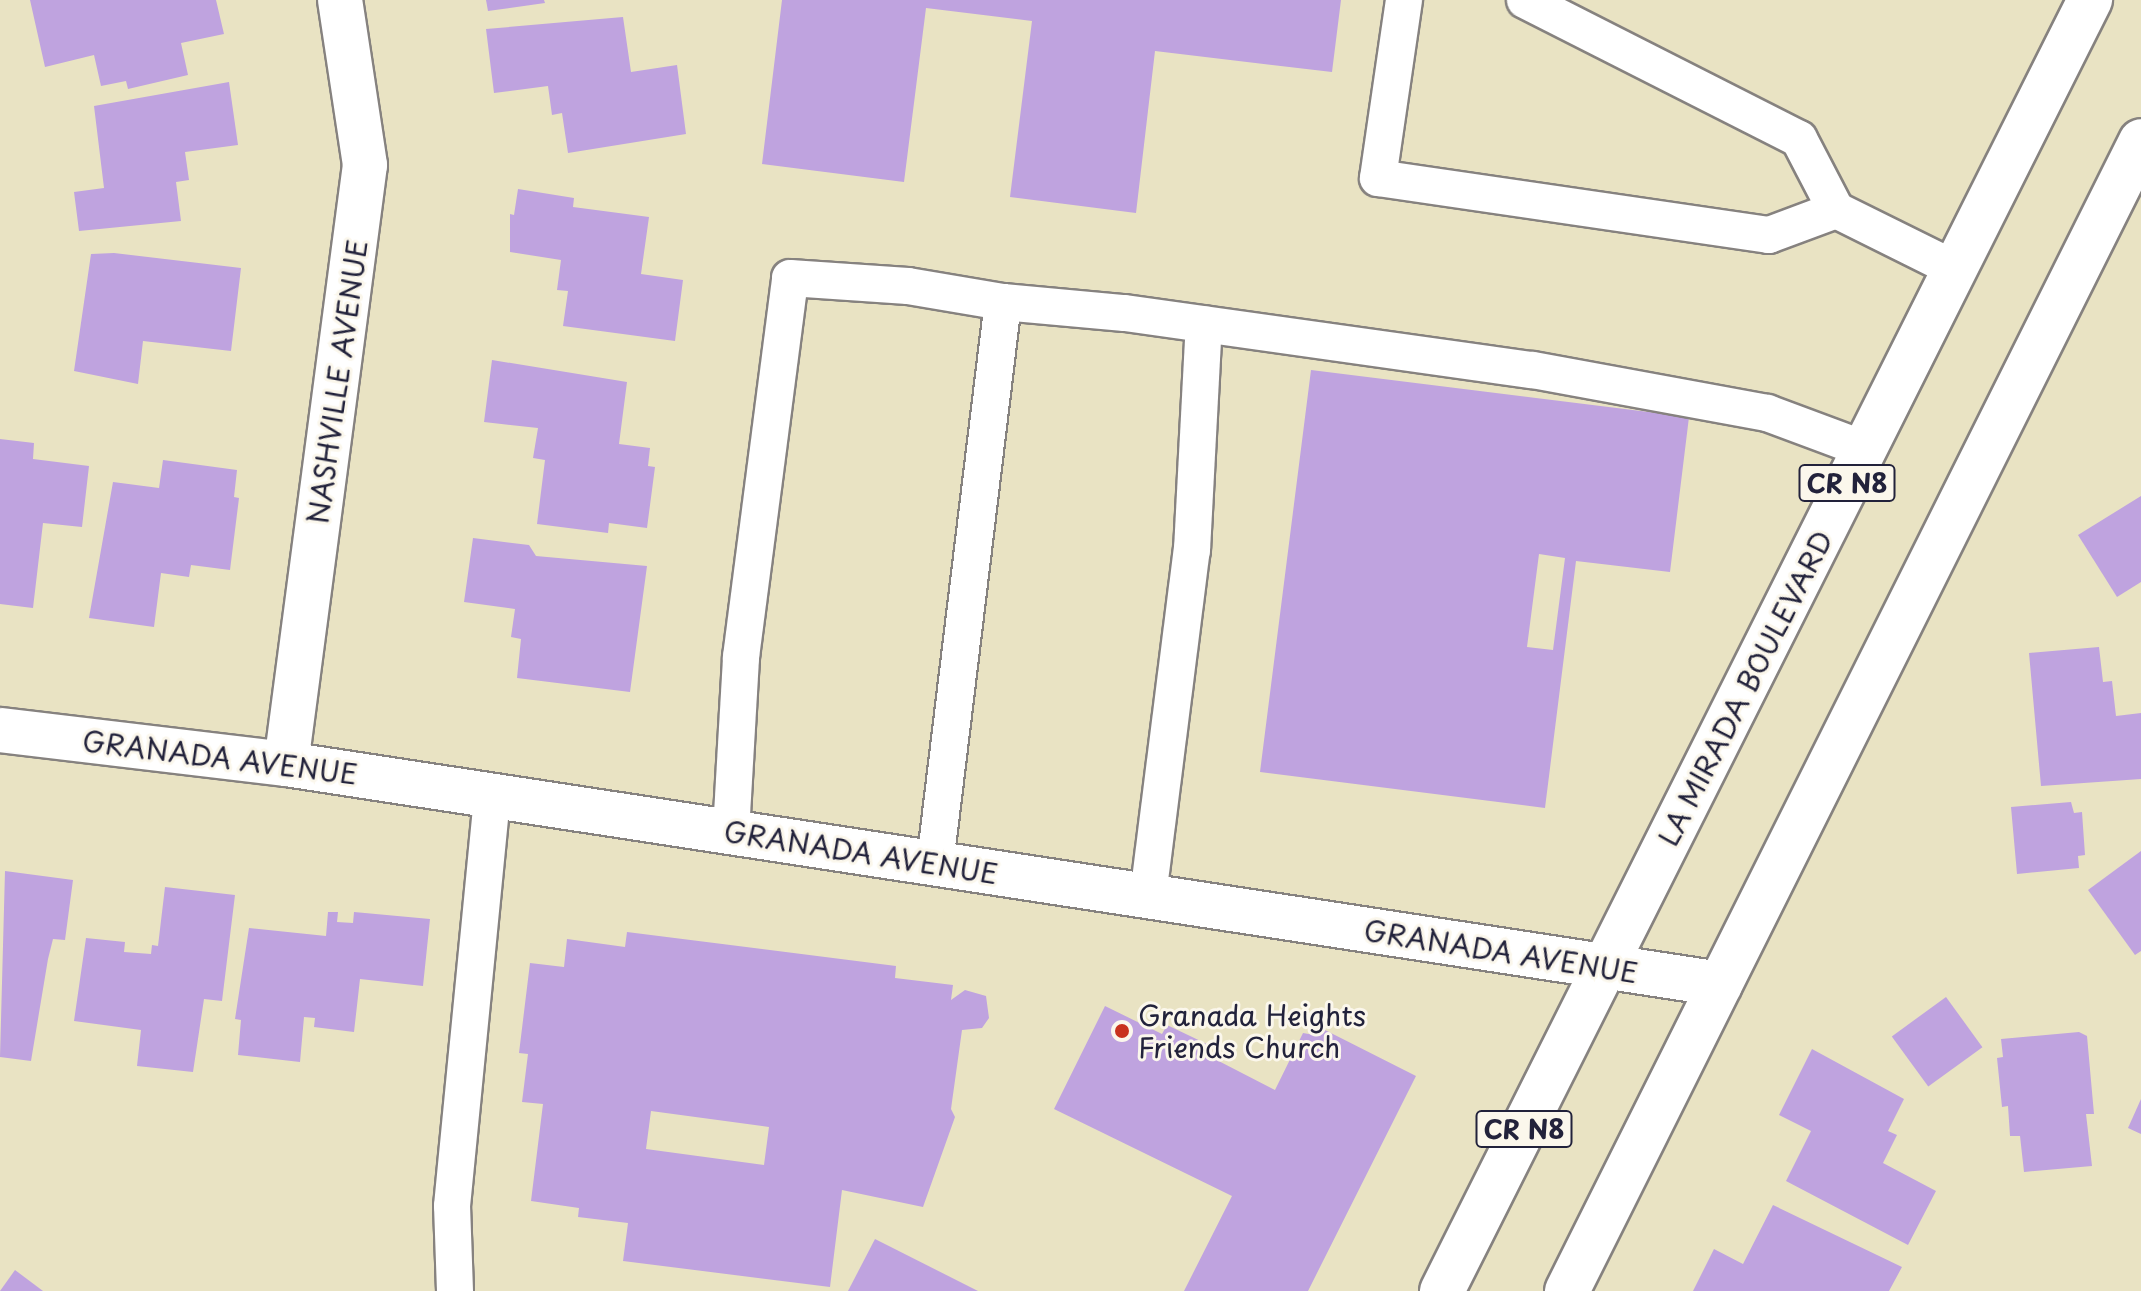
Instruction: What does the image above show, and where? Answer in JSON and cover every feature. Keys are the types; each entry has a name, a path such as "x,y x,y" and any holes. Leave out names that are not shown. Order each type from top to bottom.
{"main road":[{"name":"NASHVILLE AVENUE","path":"286,764 365,165 340,0"},
{"name":"LA MIRADA BOULEVARD","path":"1442,1291 2090,0"},
{"path":"1567,1291 2141,141"},
{"name":"GRANADA AVENUE","path":"0,730 286,764 1720,984"}],"lane":[{"path":"1404,0 1378,178 1769,235 1836,210"},
{"path":"1525,0 1799,139 1836,210 1955,269"},
{"path":"731,832 741,657 790,278 908,286 1003,302 1204,324 1668,393 1767,413 1864,449"},
{"path":"935,863 1003,302"},
{"path":"1148,896 1192,550 1204,324"},
{"path":"455,1291 452,1206 492,796"}],"building":[{"path":"30,0 216,0 224,34 181,43 188,75 128,89 126,81 101,86 94,55 45,67"},
{"path":"486,0 544,0 545,3 488,11"},
{"path":"782,0 1341,0 1332,72 1155,51 1136,213 1010,197 1032,21 926,8 904,182 762,164"},
{"path":"623,17 631,72 677,65 686,134 568,153 562,113 552,115 548,86 494,93 486,29"},
{"path":"229,82 238,145 185,152 189,180 176,182 181,221 79,231 74,192 104,188 94,106"},
{"path":"518,189 574,198 573,207 649,217 641,274 683,280 675,341 563,326 568,291 557,290 561,260 510,252 510,214 514,215"},
{"path":"114,253 241,268 231,351 143,341 138,384 74,371 91,254"},
{"path":"492,360 627,382 619,444 650,448 648,466 655,467 647,528 609,523 608,533 537,524 545,460 533,458 538,428 484,422"},
{"path":"1311,370 1689,417 1670,572 1576,561 1545,808 1260,772","holes":["1539,554 1565,558 1553,650 1527,647"]},
{"path":"0,439 34,443 33,459 89,466 82,527 43,523 33,608 0,604"},
{"path":"163,460 237,470 234,497 239,498 230,570 191,565 189,577 161,573 154,627 89,618 113,482 159,488"},
{"path":"2141,496 2141,582 2117,597 2078,535"},
{"path":"473,538 529,545 536,556 647,566 630,692 517,678 521,639 511,637 515,609 464,602"},
{"path":"2099,647 2103,682 2112,681 2116,716 2141,713 2141,779 2041,786 2029,653"},
{"path":"2071,802 2074,813 2082,812 2085,855 2078,856 2079,868 2017,874 2011,807"},
{"path":"2141,851 2141,951 2135,955 2088,890"},
{"path":"5,871 73,880 65,940 53,939 48,959 31,1061 0,1057"},
{"path":"165,887 235,895 222,1001 204,999 193,1072 137,1066 141,1030 74,1021 86,938 125,942 124,952 151,954 152,945 158,946"},
{"path":"328,912 338,912 337,922 353,923 354,912 430,919 423,986 360,979 354,1032 314,1027 315,1018 304,1017 300,1062 238,1055 241,1020 235,1019 249,928 326,936"},
{"path":"627,932 896,966 895,978 953,985 951,1000 965,990 986,996 989,1018 982,1028 962,1030 951,1109 955,1117 923,1207 842,1190 830,1287 623,1261 628,1223 578,1217 579,1208 531,1201 543,1104 522,1102 528,1054 519,1053 530,963 564,967 567,939 625,947","holes":["651,1111 769,1127 764,1165 646,1149"]},
{"path":"1946,997 1982,1047 1928,1087 1892,1036"},
{"path":"1105,1006 1162,1034 1167,1025 1211,1046 1207,1055 1275,1090 1303,1033 1320,1036 1323,1029 1416,1076 1308,1291 1184,1291 1232,1196 1054,1109"},
{"path":"2079,1032 2087,1036 2094,1114 2086,1114 2092,1166 2024,1172 2020,1136 2010,1136 2008,1106 2002,1107 1997,1058 2003,1057 2001,1039"},
{"path":"1812,1049 1904,1099 1888,1131 1897,1135 1883,1163 1936,1191 1908,1245 1786,1181 1811,1131 1779,1115"},
{"path":"2141,1099 2141,1134 2128,1128"},
{"path":"1773,1205 1902,1267 1889,1291 1693,1291 1714,1249 1743,1264"},
{"path":"875,1239 978,1291 848,1291"},
{"path":"15,1270 43,1291 0,1291"}],"place":[{"name":"Granada Heights Friends Church","path":"1122,1031"}]}
